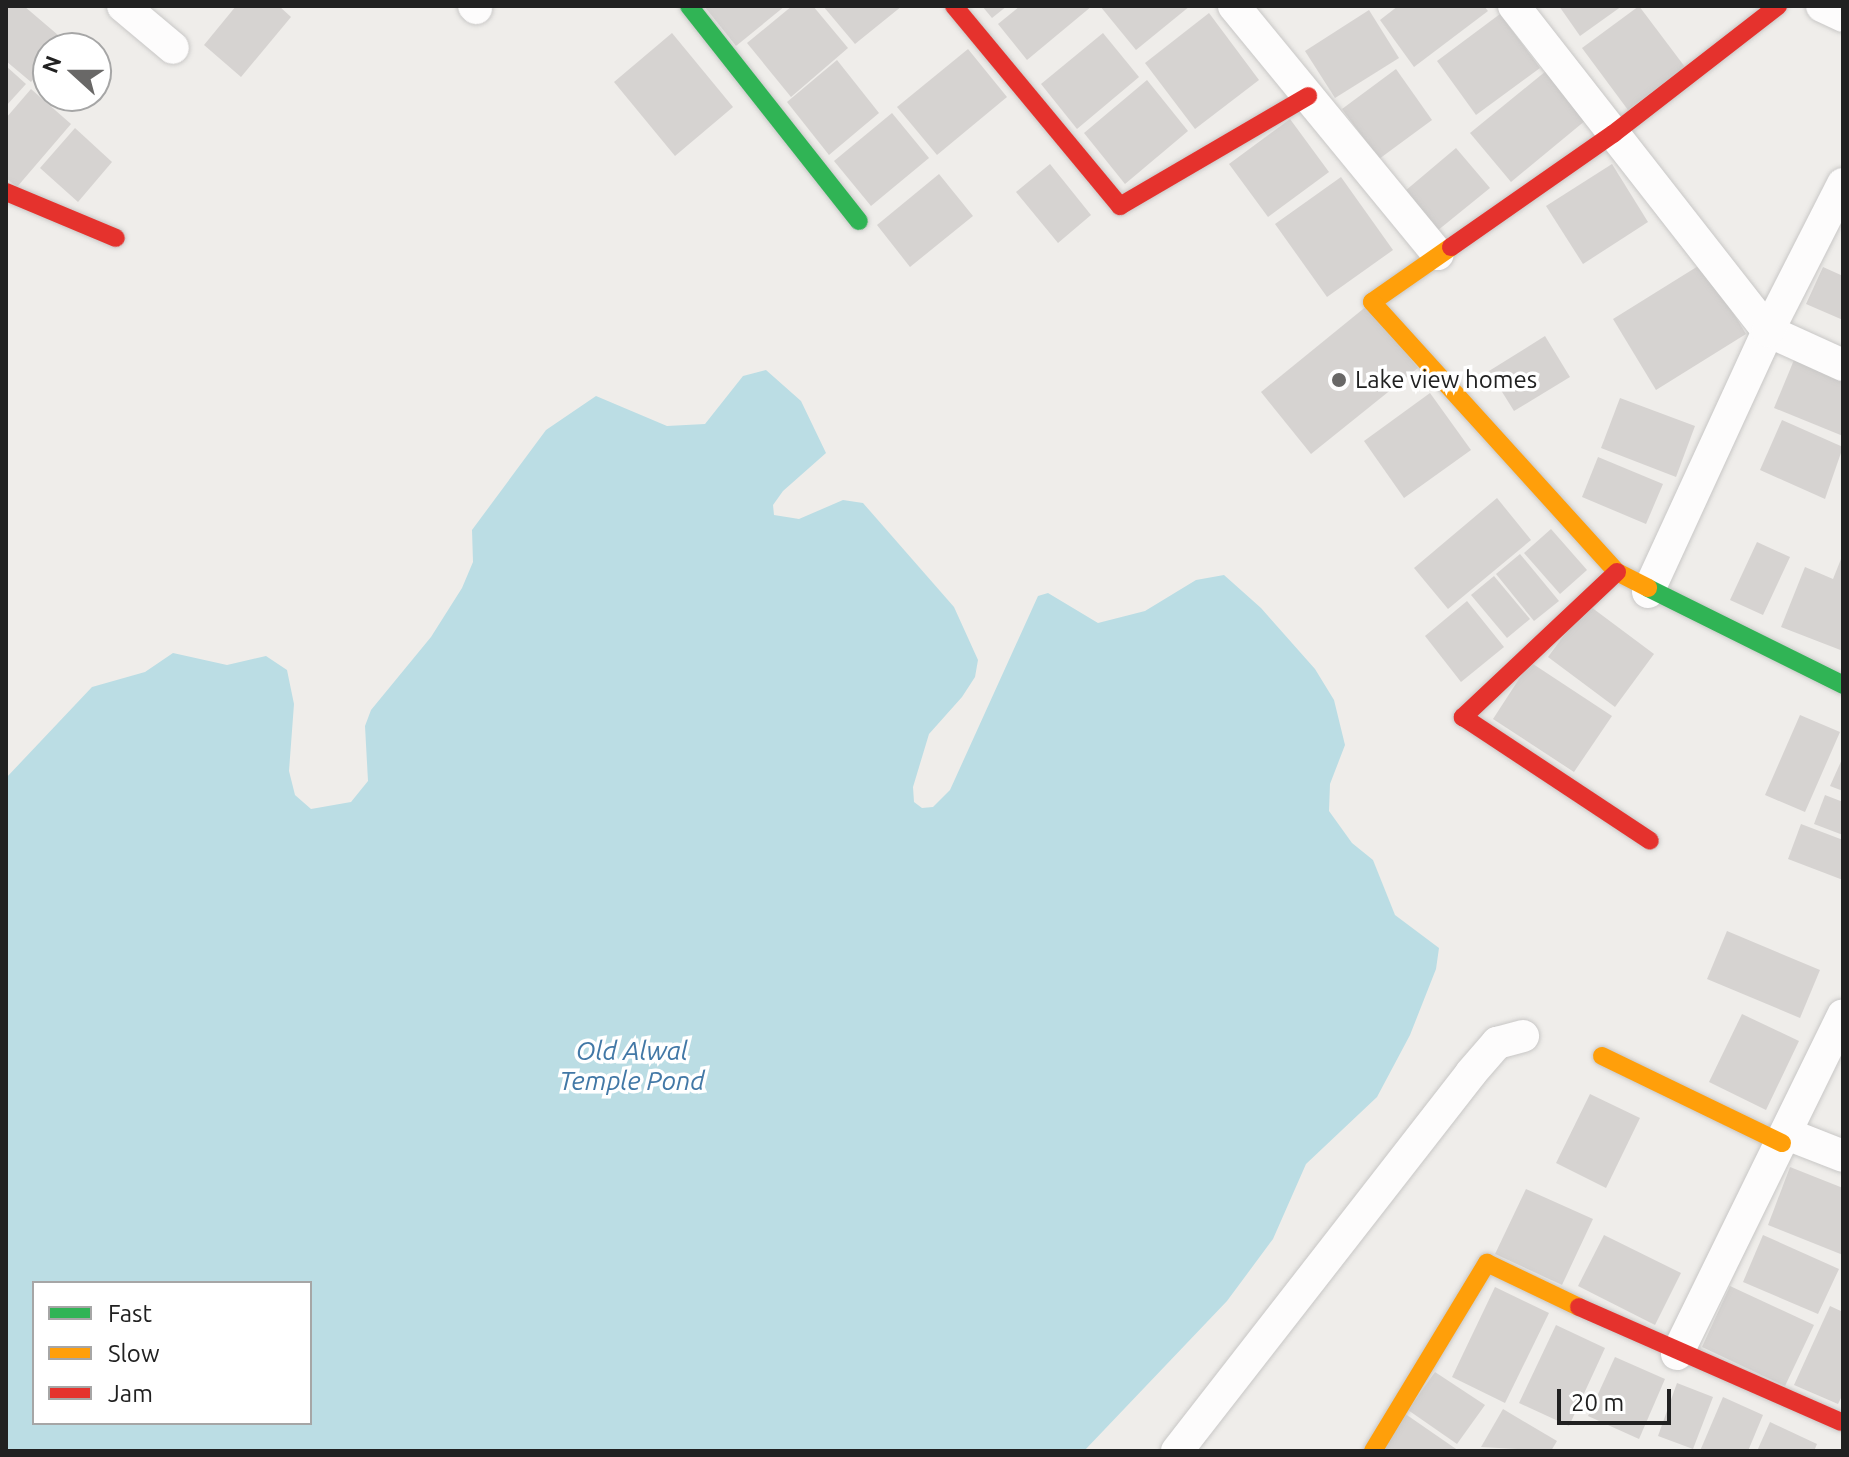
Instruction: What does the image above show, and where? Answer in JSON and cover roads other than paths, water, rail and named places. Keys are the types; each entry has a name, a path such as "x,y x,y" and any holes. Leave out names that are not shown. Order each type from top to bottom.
{"street":[{"path":"123,6 173,48"},
{"path":"689,6 859,221"},
{"path":"954,6 1120,206 1308,96"},
{"path":"1234,6 1438,254"},
{"path":"1514,6 1768,331 1843,365"},
{"path":"1778,6 1613,134 1372,302 1617,572 1648,592 1843,685"},
{"path":"1822,6 1843,16"},
{"path":"1648,592 1768,331 1843,184"},
{"path":"6,192 116,238"},
{"path":"1617,572 1463,717 1650,841"},
{"path":"1677,1354 1843,1015"},
{"path":"1177,1451 1471,1073 1497,1043 1523,1036"},
{"path":"1602,1056 1784,1138 1843,1156"},
{"path":"1373,1451 1487,1263 1677,1354 1841,1422"}],"water":[{"name":"Old Alwal Temple Pond","path":"766,370 801,401 826,453 783,491 773,505 774,515 799,519 843,500 863,503 954,607 978,660 975,677 962,697 929,734 913,787 914,802 922,808 933,807 950,790 1038,596 1048,593 1098,623 1145,611 1196,580 1224,575 1261,608 1315,669 1334,700 1345,745 1330,784 1329,811 1352,843 1373,860 1395,915 1439,948 1436,969 1410,1035 1377,1097 1306,1164 1273,1239 1227,1301 1084,1451 6,1451 6,778 92,687 145,672 173,653 227,665 266,656 287,670 294,704 289,771 295,795 311,809 351,802 368,781 365,726 371,710 431,637 462,588 473,562 472,530 546,430 596,396 667,426 705,424 743,376"}],"place":[{"name":"Lake view homes","path":"1339,380"}]}
